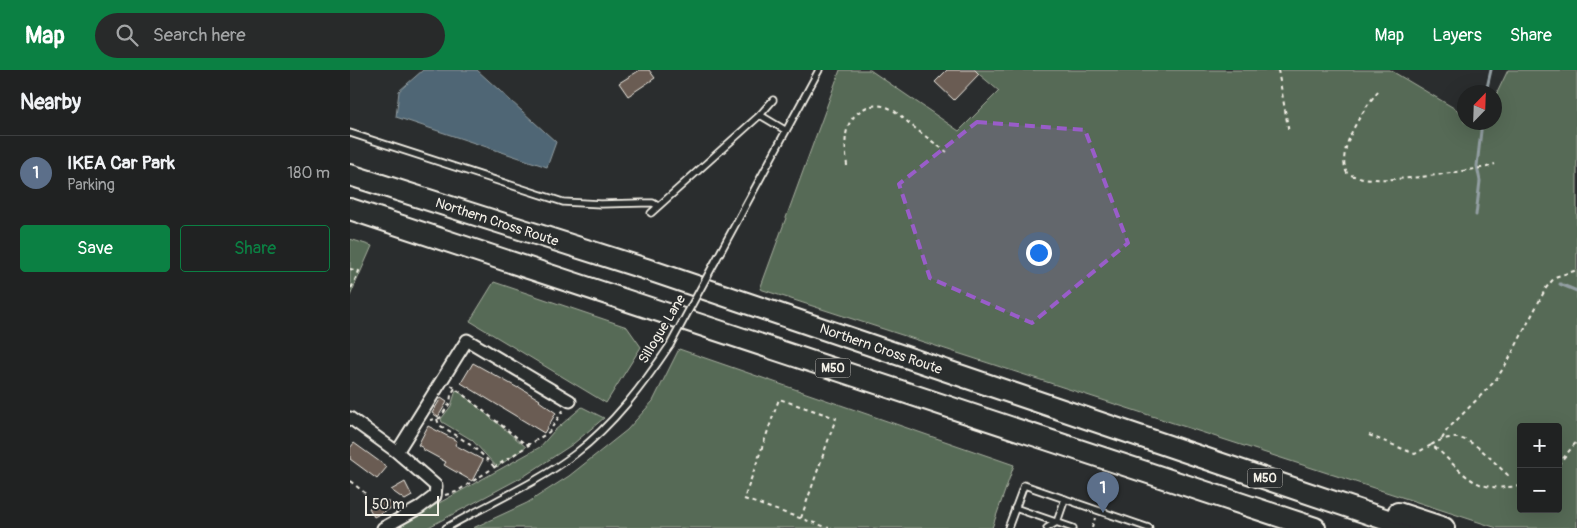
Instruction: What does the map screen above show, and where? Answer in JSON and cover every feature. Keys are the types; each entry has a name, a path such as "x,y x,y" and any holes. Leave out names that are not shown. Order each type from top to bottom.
{"highway":[{"name":"Northern Cross Route","path":"350,175 646,269 1411,528"},
{"name":"M50","path":"350,209 1315,528"},
{"path":"1118,428 1231,461 1444,528"}],"street":[{"path":"397,452 467,340 570,400"},
{"path":"350,418 397,452 436,491 419,508 383,528"}],"lane":[{"name":"Sillogue Lane","path":"446,528 526,485 575,454 609,423 640,388 670,345 819,70"},
{"path":"651,213 760,115 773,100"},
{"path":"760,115 785,130"},
{"path":"350,133 563,202 601,204 653,203 658,206"},
{"path":"1008,528 1024,485 1148,528"},
{"path":"1058,525 1065,499"},
{"path":"1015,508 1058,525 1073,528"},
{"path":"1047,528 1058,525"}],"path":[{"path":"1278,70 1289,133"},
{"path":"1378,90 1361,114 1350,138 1344,162 1347,173 1360,178 1380,179 1424,176 1481,168 1494,164"},
{"path":"847,166 845,136 848,123 856,113 869,107 890,108 947,152"},
{"path":"350,269 358,271 350,291"},
{"path":"1442,439 1447,430 1495,381 1508,361 1546,288 1555,277 1577,270"},
{"path":"442,380 455,388 525,444 533,444"},
{"path":"425,426 430,420 440,418 450,403 451,395 455,388"},
{"path":"801,518 836,418 779,398 744,499 829,528"},
{"path":"436,491 456,492 533,444 549,432 570,400"},
{"path":"437,419 439,425 472,445 495,468"},
{"path":"1369,435 1415,454 1442,439 1454,438 1474,444 1508,475 1511,473"},
{"path":"1562,460 1577,440"},
{"path":"1431,445 1470,480 1482,486 1499,488 1517,486"},
{"path":"350,481 365,493"},
{"path":"1092,528 1097,510"}],"highlighted area":[{"path":"977,122 1085,130 1128,243 1032,323 930,278 899,184"}],"green space":[{"path":"840,70 870,70 959,131 999,91 974,70 1390,70 1457,110 1457,130 1502,130 1501,85 1508,70 1577,70 1577,528 1497,528 760,289"},
{"path":"350,239 372,246 350,296"},
{"path":"494,282 627,327 641,347 606,403 470,321"},
{"path":"679,349 1014,465 992,528 473,528 527,503 569,476 627,430 653,401"},
{"path":"456,390 526,447 497,467 472,440 442,422 441,419 451,406"},
{"path":"582,407 604,418 573,444 526,475 427,528 394,528 540,447 554,431"}],"water":[{"path":"423,70 477,70 556,142 547,167 396,117 399,91"}],"building":[{"path":"640,70 649,70 655,78 628,96 619,83"},
{"path":"947,70 975,70 979,74 954,100 935,82"},
{"path":"473,363 519,387 556,413 544,433 461,383"},
{"path":"441,398 447,402 438,417 432,413"},
{"path":"428,426 457,441 455,445 483,460 472,481 444,465 446,462 418,445"},
{"path":"354,443 387,467 377,479 350,459 350,448"},
{"path":"405,482 412,496 405,500 391,490"},
{"path":"385,500 395,506 374,517 369,508"}],"waterway":[{"path":"1488,85 1491,70"},
{"path":"1476,215 1480,181 1477,166 1481,130"},
{"path":"1560,284 1577,291"}],"place":[{"name":"IKEA Car Park","path":"1103,513"}]}
